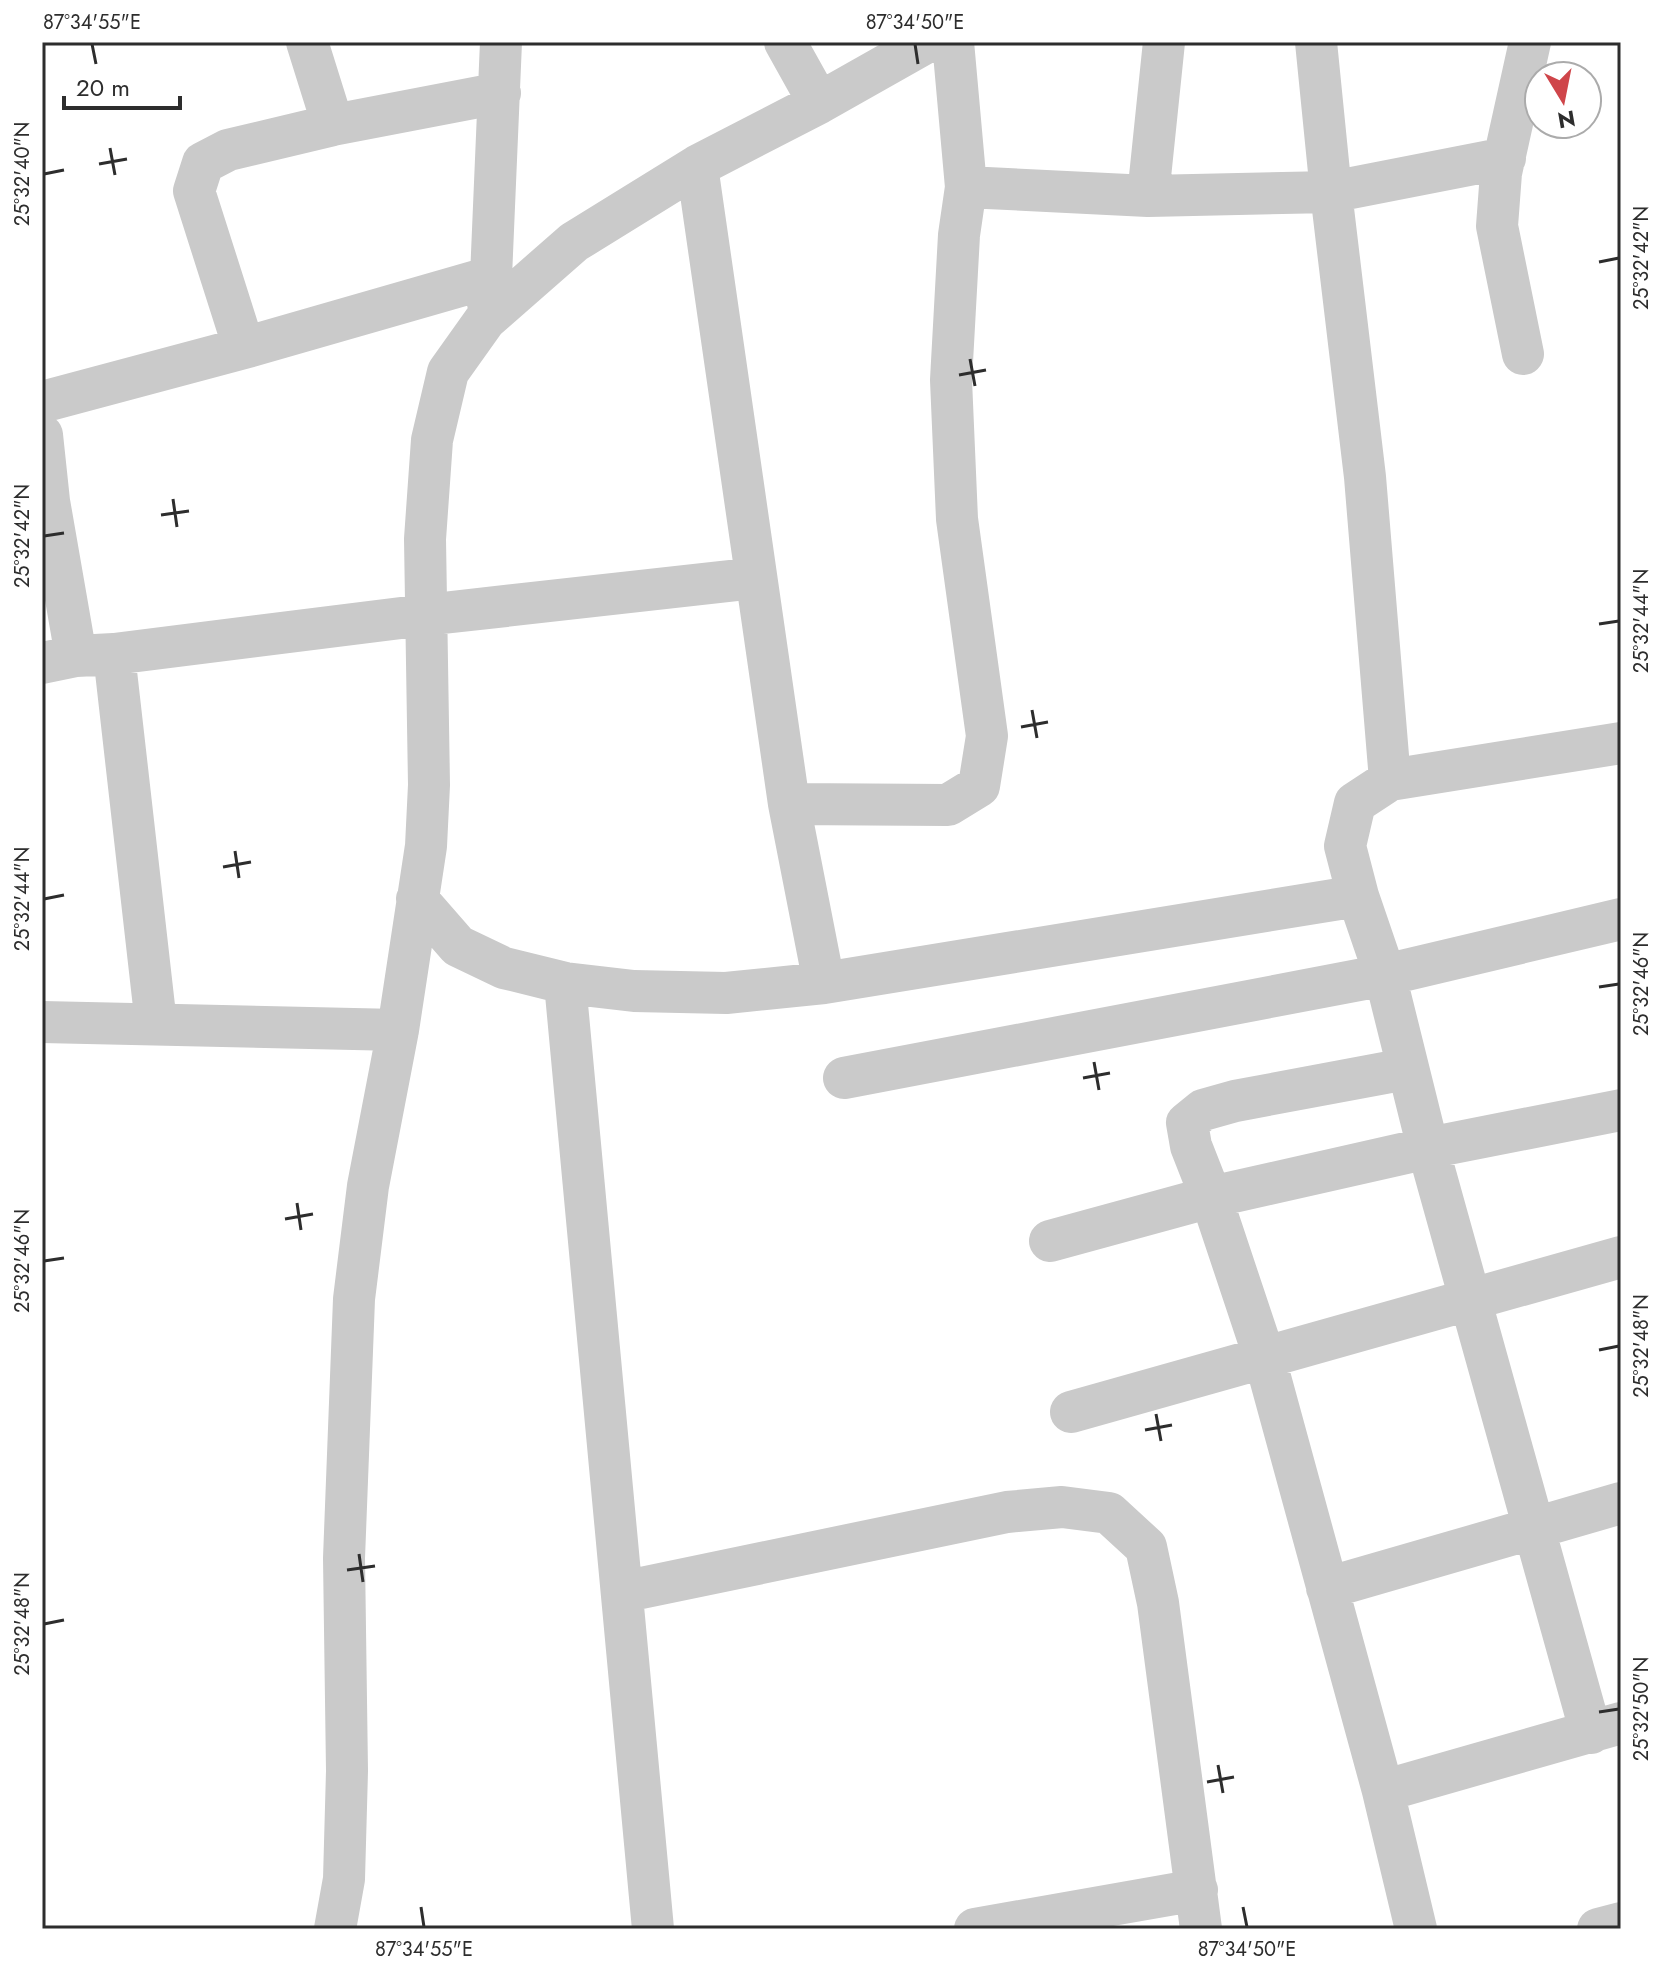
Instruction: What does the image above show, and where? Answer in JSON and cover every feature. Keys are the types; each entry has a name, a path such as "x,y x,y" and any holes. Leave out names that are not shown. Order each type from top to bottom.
{"street":[{"path":"307,42 333,125"},
{"path":"485,320 491,277 501,42"},
{"path":"785,42 819,103"},
{"path":"335,1929 344,1879 347,1771 344,1558 354,1299 368,1186 398,1030 426,846 429,785 425,539 432,440 448,372 485,320 574,242 697,166 819,103 883,54 927,42"},
{"path":"789,804 948,805 979,786 987,736 957,519 951,380 959,235 966,187 953,42"},
{"path":"1148,196 1164,42"},
{"path":"1316,42 1365,477 1390,780"},
{"path":"1523,354 1497,226 1505,158 1530,42"},
{"path":"244,348 194,191 203,163 228,150 333,125 500,93"},
{"path":"966,187 1148,196 1331,192 1505,158"},
{"path":"697,166 789,804 824,983"},
{"path":"42,402 491,277"},
{"path":"42,435 49,501 77,658 156,1024"},
{"path":"77,658 756,578"},
{"path":"1383,1791 1606,1728 1535,1528 1406,1069 1385,975 1345,846 1355,803 1390,780 1621,743"},
{"path":"417,899 458,946 504,968 565,983 634,991 726,993 824,983 1358,896"},
{"path":"844,1078 1385,975 1621,919"},
{"path":"565,983 653,1929"},
{"path":"42,1022 398,1030"},
{"path":"1406,1069 1235,1101 1203,1110 1187,1123 1191,1146 1265,1359 1383,1791 1416,1929"},
{"path":"1050,1241 1211,1197 1428,1148 1621,1110"},
{"path":"1071,1412 1621,1257"},
{"path":"1327,1588 1621,1503"},
{"path":"622,1592 1007,1512 1062,1507 1109,1513 1146,1547 1158,1603 1199,1910 975,1929"}]}
